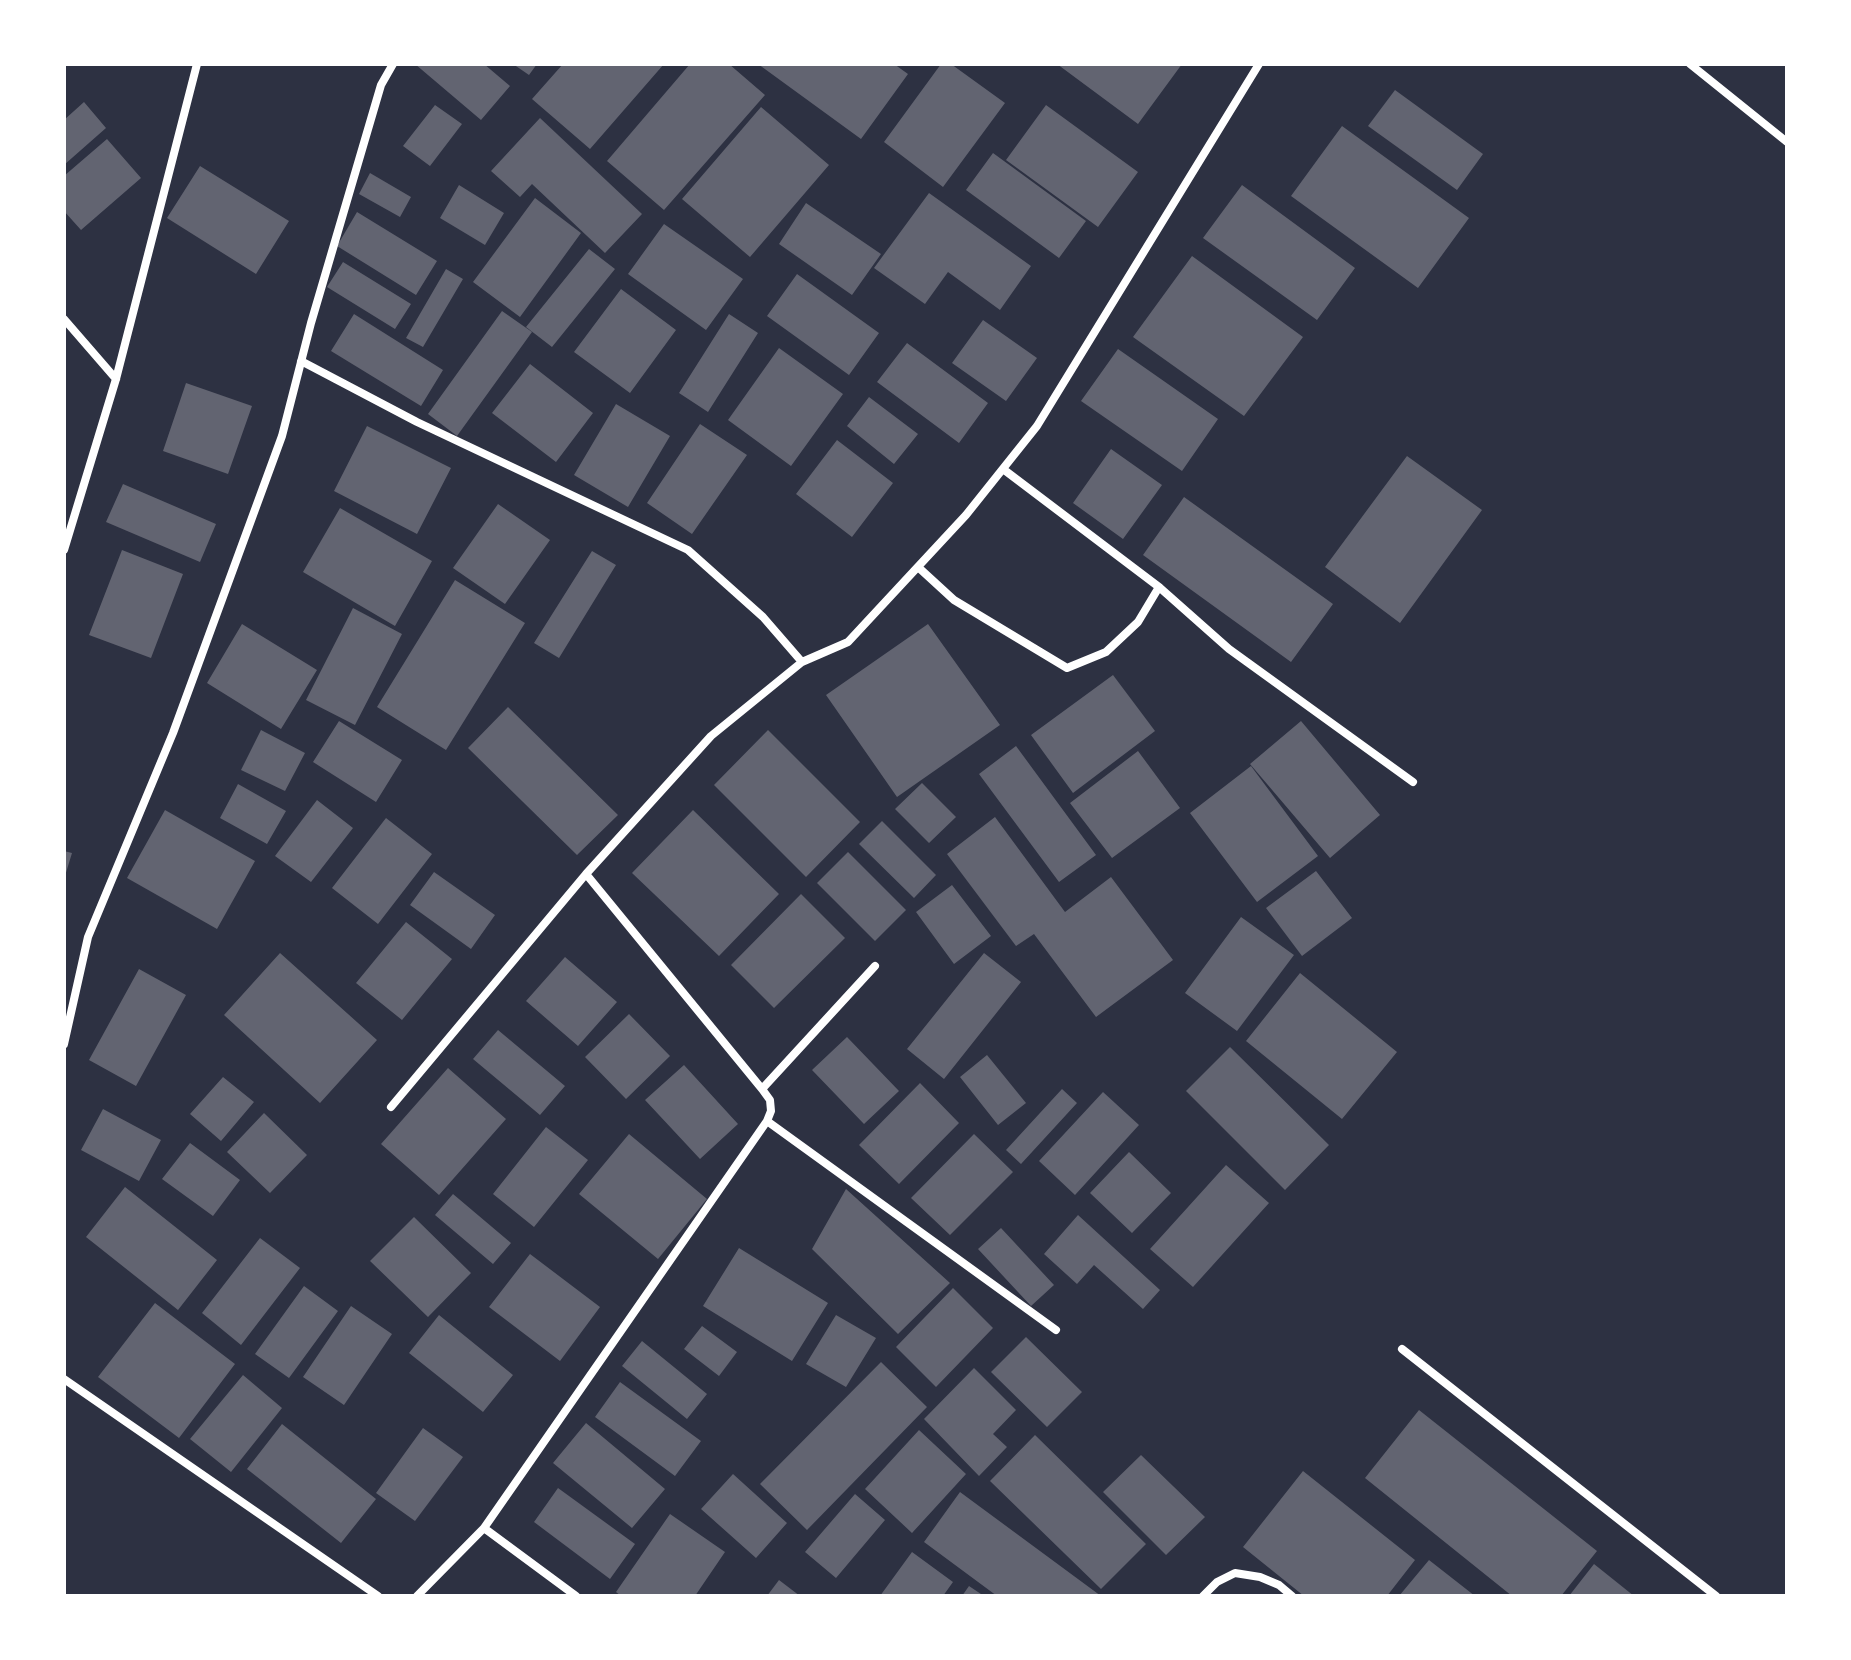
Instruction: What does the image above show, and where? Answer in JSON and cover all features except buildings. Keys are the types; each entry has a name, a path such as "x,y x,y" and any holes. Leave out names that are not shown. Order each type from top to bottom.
{"street":[{"path":"64,550 116,379 197,64"},
{"path":"64,1044 88,937 173,733 282,436 381,85 393,64"},
{"path":"391,1107 586,874 711,736 802,662 848,642 966,515 1037,426 1259,64"},
{"path":"1690,64 1787,142"},
{"path":"64,319 116,379"},
{"path":"301,361 417,422 688,550 763,617 802,662"},
{"path":"1003,469 1159,587 1229,649 1413,782"},
{"path":"918,567 954,600 1067,668 1106,652 1138,622 1159,587"},
{"path":"417,1596 484,1528 771,1111 770,1100 762,1089 586,874"},
{"path":"762,1089 875,966"},
{"path":"767,1121 1056,1330"},
{"path":"1402,1349 1716,1596"},
{"path":"64,1379 378,1596"},
{"path":"484,1528 576,1596"},
{"path":"1203,1596 1217,1582 1235,1573 1260,1577 1279,1585 1292,1596"}]}
